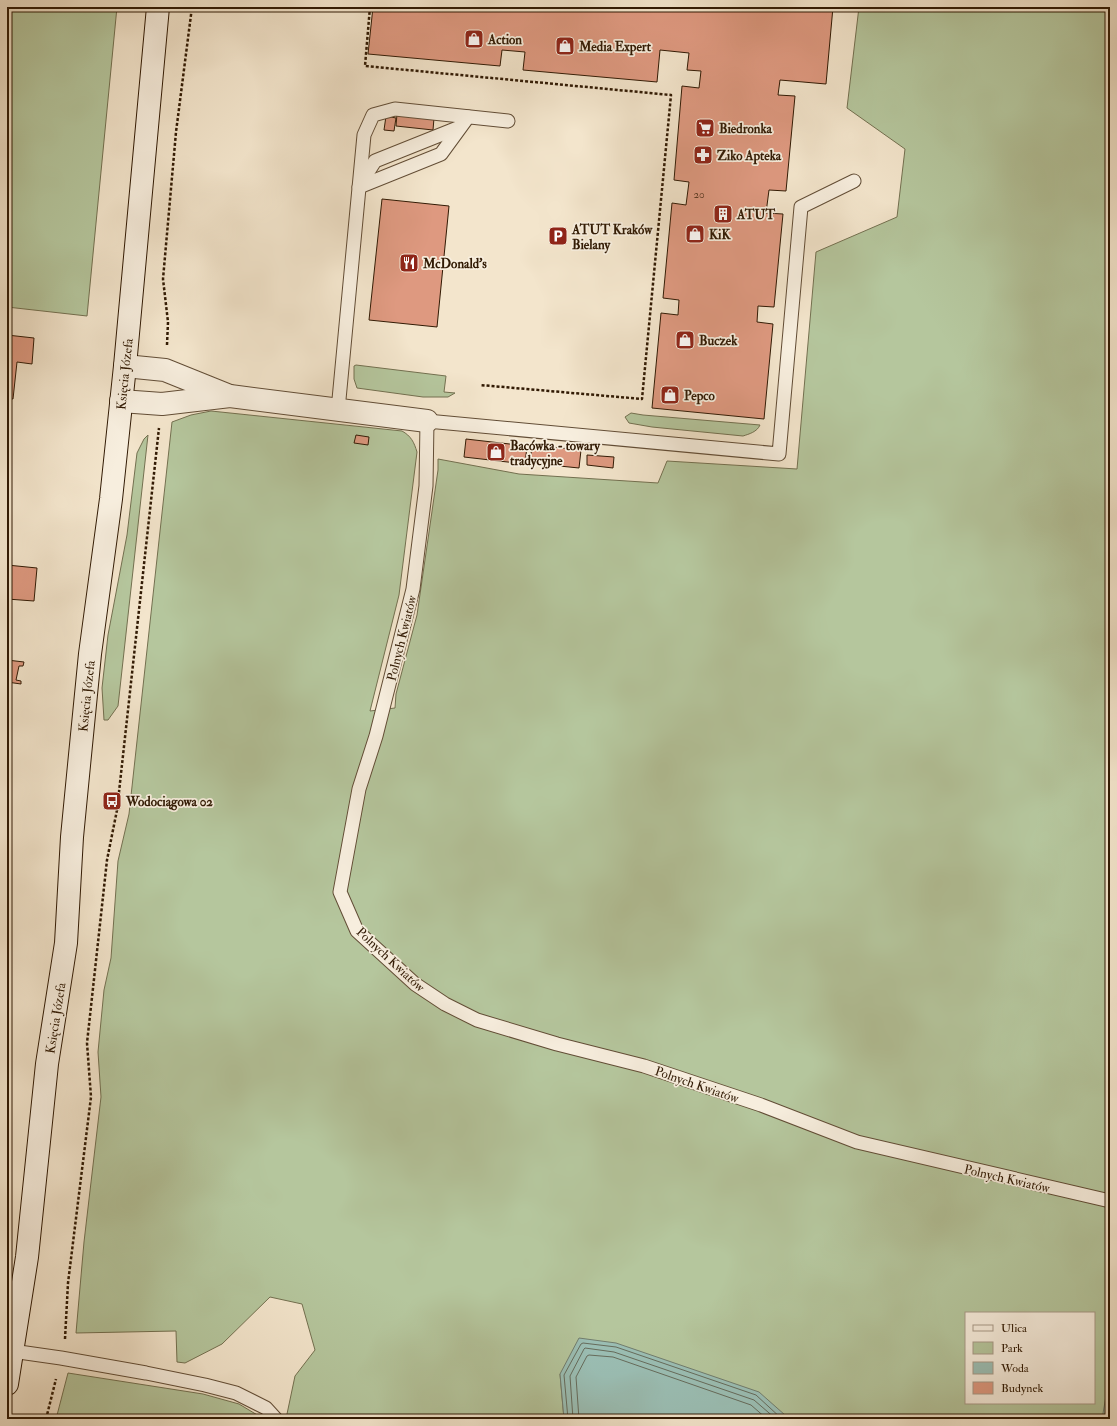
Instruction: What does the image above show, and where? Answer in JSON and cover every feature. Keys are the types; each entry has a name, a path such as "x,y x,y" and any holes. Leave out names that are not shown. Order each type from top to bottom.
{"main road":[{"name":"Księcia Józefa","path":"7,1381 27,1257 47,1064 66,943 72,837 80,755 90,654 111,499 125,366 158,7"},
{"path":"125,366 165,370 230,396"},
{"path":"121,401 162,404 230,396 427,421"}],"lane":[{"path":"338,410 364,135 373,114 395,109 464,122 508,121"},
{"path":"359,187 375,161 464,122"},
{"path":"359,187 441,154 464,122"},
{"path":"427,421 779,454 801,207 854,181"},
{"name":"Polnych Kwiatów","path":"427,421 426,486 413,588 376,736 359,789 340,892 357,931 415,984 445,1004 477,1020 557,1044 644,1066 762,1105 857,1142 1110,1201"},
{"path":"12,1351 146,1373 205,1385 236,1393 266,1408 276,1419"}],"path":[{"path":"166,350 168,322 163,279 176,132 192,7"},
{"path":"370,7 366,66 671,95 642,400 480,385"},
{"path":"65,1340 68,1283 91,1097 87,1043 107,860 117,810 160,425"},
{"path":"46,1419 57,1375"}],"green space":[{"path":"7,7 117,7 87,316 7,307"},
{"path":"859,7 1110,7 1110,1419 786,1419 785,1415 560,1374 564,1419 291,1419 287,1414 295,1376 315,1350 302,1304 270,1297 222,1344 185,1363 177,1362 176,1331 76,1333 84,1242 101,1097 98,1052 104,990 111,958 118,861 129,814 172,422 191,415 211,411 402,431 410,437 417,452 399,595 370,711 395,708 396,694 417,615 438,470 438,459 519,474 658,483 667,461 797,469 816,252 897,217 905,149 847,108"},
{"path":"356,365 446,376 444,392 455,393 448,397 423,397 357,388 354,379 354,366"},
{"path":"631,413 760,425 755,431 743,436 652,427 629,423 625,417"},
{"path":"148,435 118,706 108,720 104,720 102,688 108,635 127,535 137,453 144,439"},
{"path":"68,1373 203,1394 239,1404 264,1419 56,1419"}],"water":[{"path":"579,1338 616,1343 759,1392 785,1415 786,1419 564,1419 560,1374"},
{"path":"1106,1396 1110,1397 1110,1419 1102,1419"}],"building":[{"name":"ATUT","path":"373,7 833,7 826,84 780,80 778,95 795,96 786,191 769,190 766,213 783,214 774,307 758,306 757,322 773,324 764,419 652,408 661,313 678,315 679,300 663,298 672,203 686,205 689,182 674,180 682,86 699,88 701,71 687,70 689,53 660,50 657,82 523,70 525,52 502,50 500,66 368,54"},
{"path":"397,114 434,118 433,130 396,126"},
{"path":"386,116 396,118 394,131 384,130"},
{"name":"McDonald's","path":"382,199 449,206 437,327 369,320"},
{"path":"7,335 34,338 32,364 17,362 13,399 7,398"},
{"path":"356,435 369,437 368,445 354,443"},
{"name":"Bacówka - towary tradycyjne","path":"466,439 527,446 525,464 464,457"},
{"path":"532,445 581,450 579,468 530,463"},
{"path":"587,455 614,457 613,468 587,465"},
{"path":"7,536 11,536 7,566"},
{"path":"7,565 37,568 34,601 7,599"},
{"path":"7,660 24,662 23,666 19,666 16,680 21,681 21,684 7,682"}],"place":[{"name":"Action","path":"474,39"},
{"name":"Media Expert","path":"565,46"},
{"name":"Biedronka","path":"705,128"},
{"name":"Ziko Apteka","path":"703,155"},
{"name":"ATUT","path":"723,214"},
{"name":"KiK","path":"695,234"},
{"name":"ATUT Kraków Bielany","path":"558,236"},
{"name":"McDonald's","path":"409,263"},
{"name":"Buczek","path":"685,340"},
{"name":"Pepco","path":"670,395"},
{"name":"Bacówka - towary tradycyjne","path":"496,452"},
{"name":"Wodociągowa 02","path":"112,801"}]}
